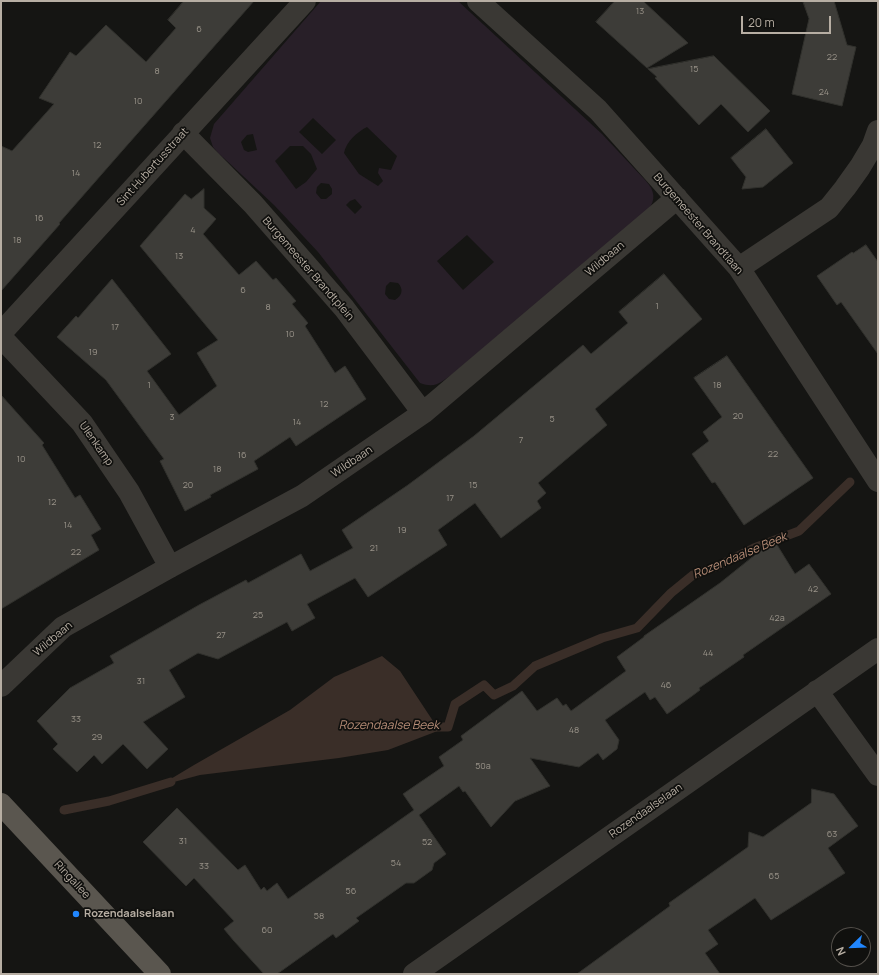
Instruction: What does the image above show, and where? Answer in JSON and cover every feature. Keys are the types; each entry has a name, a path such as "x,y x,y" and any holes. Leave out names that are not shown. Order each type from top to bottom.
{"main road":[{"name":"Ringallee","path":"1,804 160,974"}],"street":[{"name":"Sint Hubertusstraat","path":"1,333 305,1"},
{"name":"Burgemeester Brandtlaan","path":"478,1 598,110 739,268 878,481"},
{"path":"739,268 829,208 860,167 878,131"},
{"name":"Burgemeester Brandtplein","path":"183,133 253,204 344,308 423,413"},
{"name":"Wildbaan","path":"1,686 63,627 302,496 423,413 677,198"},
{"name":"Ulenkamp","path":"1,337 82,423 129,492 170,567"},
{"name":"Rozendaalselaan","path":"414,974 878,649"},
{"path":"817,691 878,775"}],"shaded area":[{"path":"321,1 458,1 602,134 646,181 653,192 653,199 648,210 454,373 438,384 426,385 420,383 318,252 274,205 213,147 210,138 214,124","holes":["313,118 336,140 322,154 299,132","367,127 397,156 391,170 379,168 378,173 383,181 378,186 359,174 344,153 347,145 359,132","253,134 257,150 248,152 244,150 241,142 247,135","290,146 303,146 311,154 317,169 306,182 296,189 275,161","321,183 329,184 332,189 332,194 326,199 321,199 316,193 317,187","355,199 362,207 355,214 346,205","467,235 494,262 463,290 437,261","390,282 398,283 400,285 402,290 401,294 395,300 389,299 385,294 386,286"]}],"water":[{"path":"382,656 400,671 433,721 448,727 388,750 339,758 200,775 159,786 290,710 334,677"}],"building":[{"path":"184,1 254,1 1,291 1,146 12,151 54,104 39,98 70,52 76,56 106,25 146,62 176,28 168,20"},
{"path":"615,1 643,1 688,43 647,68 596,22"},
{"path":"803,1 834,1 847,45 856,47 842,106 792,94 809,19"},
{"path":"714,56 770,111 748,132 721,104 699,125 655,78 657,77 648,69"},
{"path":"766,129 793,163 763,187 742,189 746,177 731,158"},
{"path":"204,189 204,208 216,219 203,234 239,275 256,261 273,280 276,278 296,301 292,304 308,323 305,326 335,373 345,366 366,399 296,446 290,437 254,461 258,469 210,495 211,497 185,511 160,461 164,459 106,380 57,337 76,316 78,318 112,279 171,354 147,371 179,415 217,386 197,353 218,340 140,246 185,194 191,199"},
{"path":"866,245 878,262 878,354 841,302 837,305 817,276 852,252 853,253"},
{"path":"664,274 702,319 595,409 607,425 538,483 546,493 537,501 541,508 501,538 475,503 438,530 447,545 368,597 355,578 307,604 315,618 292,631 287,622 218,659 198,653 169,670 185,697 143,722 168,749 147,769 123,744 102,764 94,755 77,772 53,749 58,744 37,721 70,688 114,663 110,656 199,605 246,580 248,583 301,554 310,571 353,548 342,530 408,485 474,436 583,345 591,354 628,323 619,312"},
{"path":"727,356 813,478 744,525 715,482 712,483 692,454 709,441 703,432 722,417 694,378"},
{"path":"1,395 44,443 42,445 75,498 80,495 101,529 91,535 99,550 1,609"},
{"path":"774,540 795,574 809,564 831,594 743,655 744,657 699,688 700,690 667,714 655,697 650,700 645,692 605,720 619,740 617,749 603,760 598,753 579,767 530,758 550,786 515,801 491,827 465,791 463,792 459,786 419,815 446,854 434,863 432,870 414,883 406,883 356,918 359,921 336,938 333,934 277,974 264,974 234,941 224,929 234,921 194,878 186,886 143,842 177,808 238,870 245,865 261,890 264,887 267,891 277,883 288,899 414,810 403,794 444,766 439,757 463,740 461,736 522,691 537,711 557,698 563,706 566,704 571,711 626,671 617,657 644,636 720,583"},
{"path":"812,789 834,794 858,826 828,848 845,873 771,920 755,898 708,930 718,944 705,953 720,974 577,974 670,906 669,903 748,847 749,832 763,837 811,803"}],"waterway":[{"name":"Rozendaalse Beek","path":"436,727 448,727 455,704 484,685 494,695 513,686 535,666 602,638 637,628 671,593 693,575 718,566 754,548 799,531 850,482"},
{"name":"Rozendaalse Beek","path":"64,810 109,801 171,782"}],"place":[{"name":"Rozendaalselaan","path":"76,914"}]}
